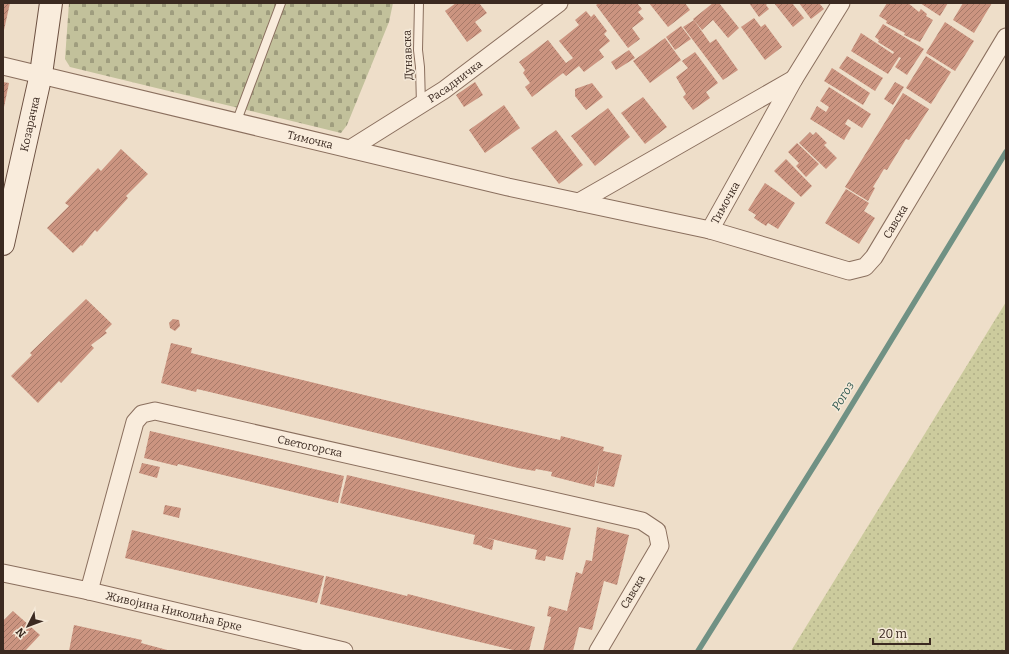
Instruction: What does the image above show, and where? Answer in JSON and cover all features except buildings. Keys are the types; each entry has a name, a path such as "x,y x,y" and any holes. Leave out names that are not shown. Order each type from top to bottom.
{"street":[{"name":"Козарачка","path":"3,244 41,74 52,3"},
{"name":"Тимочка","path":"3,66 41,74 236,123 579,202 710,230 794,79 841,3"},
{"name":"Расадничка","path":"350,149 421,106 444,90 556,4"},
{"name":"Савска","path":"710,230 849,271 865,267 874,257 1006,36"},
{"name":"Тимочка","path":"579,202 794,79"},
{"name":"Светогорска","path":"89,591 135,422 142,414 148,411 642,521 657,531"},
{"name":"Савска","path":"598,651 660,546 657,531"},
{"name":"Живојина Николића Брке","path":"3,573 89,591 344,651"}],"lane":[{"path":"236,123 281,3"},
{"name":"Дунавска","path":"419,3 418,50 421,106"}],"green space":[{"path":"69,3 393,3 389,22 347,125 341,133 70,67 65,59"},
{"path":"1006,302 1006,651 791,651"}],"waterway":[{"name":"Рогоз","path":"698,651 831,439 1006,152"}]}
